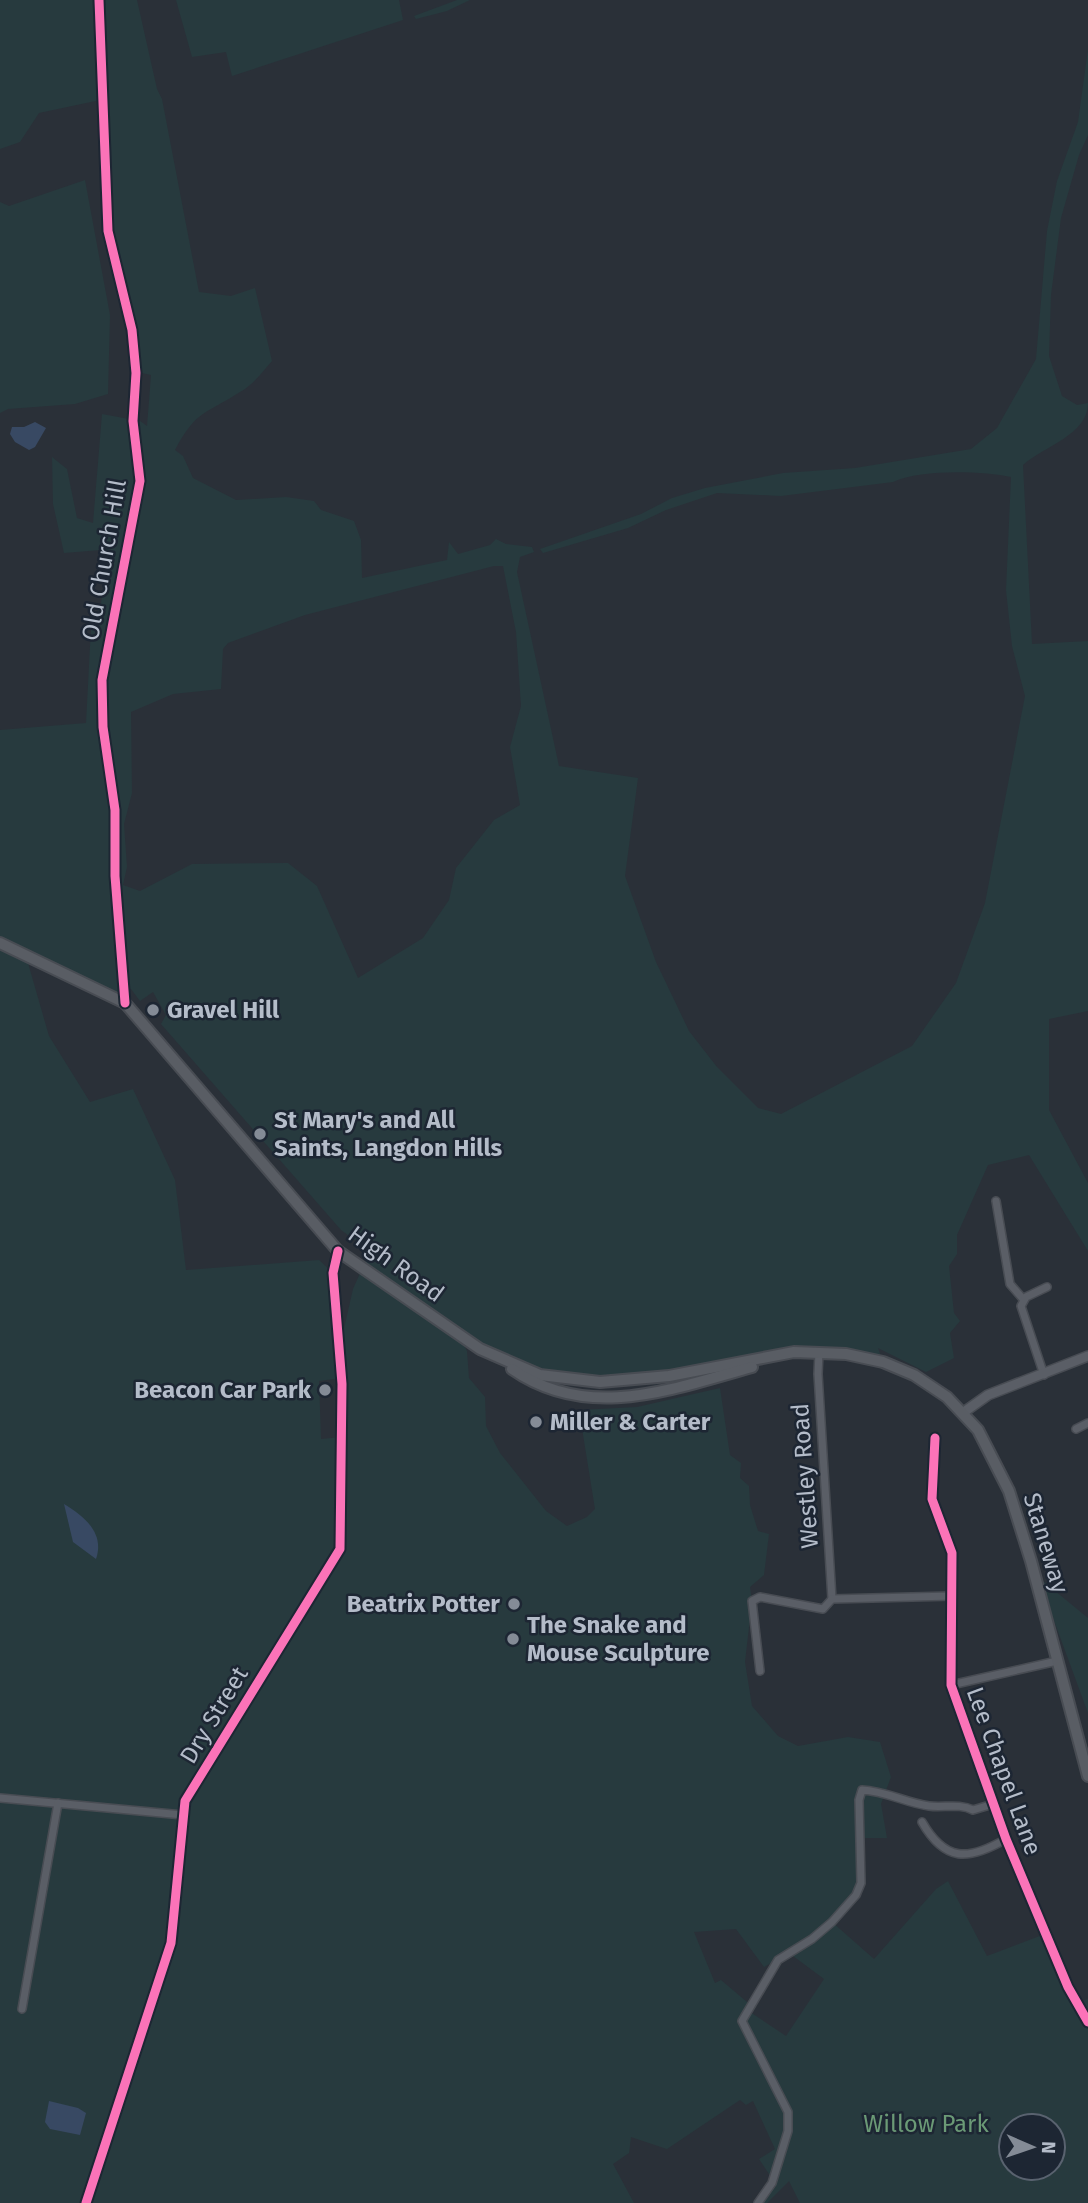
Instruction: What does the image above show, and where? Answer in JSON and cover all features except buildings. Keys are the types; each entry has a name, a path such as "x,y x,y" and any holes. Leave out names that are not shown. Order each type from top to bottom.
{"main road":[{"path":"0,943 125,1003"},
{"name":"High Road","path":"125,1003 338,1251 547,1390 581,1398 671,1391 764,1363 819,1352"},
{"name":"High Road","path":"491,1354 540,1376 600,1382 669,1376 794,1352 819,1352 883,1362 931,1386 964,1412"},
{"name":"Staneway","path":"964,1412 987,1444 1009,1491 1088,1776"}],"street":[{"name":"Old Church Hill","path":"99,0 108,231 131,330 136,373 133,421 140,481 102,680 103,727 115,810 115,876 125,1003"},
{"path":"996,1201 1009,1281 1023,1299 1022,1315 1044,1375"},
{"name":"Dry Street","path":"86,2203 171,1943 185,1801 340,1549 342,1384 333,1273 338,1251"},
{"path":"1023,1299 1047,1287"},
{"name":"Westley Road","path":"819,1352 818,1374 832,1599"},
{"path":"964,1412 988,1395 1088,1356"},
{"path":"1076,1429 1088,1423"},
{"name":"Lee Chapel Lane","path":"935,1438 932,1499 952,1553 951,1685 1006,1839 1068,1987 1088,2022"},
{"path":"760,1671 752,1601 760,1597 823,1609 832,1599 952,1597"},
{"path":"951,1685 1057,1661"},
{"path":"758,2203 772,2183 788,2131 788,2112 743,2021 778,1959 812,1939 856,1895 861,1883 859,1800 862,1790 874,1790 927,1806 965,1806 973,1810 993,1804"},
{"path":"0,1798 183,1815"},
{"path":"22,2009 58,1803"},
{"path":"922,1822 934,1842 948,1852 975,1854 1006,1839"}],"green space":[{"name":"Willow Park","path":"0,0 137,0 157,89 162,99 199,292 231,296 255,288 272,361 249,386 196,420 175,450 183,456 193,478 236,500 286,497 314,501 321,510 354,521 361,540 362,578 447,560 449,542 458,554 490,545 496,539 506,544 532,547 534,552 520,557 517,572 559,766 638,778 625,876 656,962 689,1031 717,1067 758,1108 781,1114 912,1046 956,983 985,903 1025,696 1012,646 1006,590 1011,477 984,473 935,473 893,482 781,496 717,493 666,510 628,528 543,553 540,549 641,514 672,498 705,488 783,473 855,468 971,449 997,428 1036,359 1047,231 1057,181 1078,122 1088,49 1088,135 1079,155 1061,218 1051,295 1049,356 1062,396 1077,405 1088,403 1081,424 1073,432 1023,465 1032,644 1088,641 1088,1011 1049,1019 1049,1110 1088,1183 1088,1251 1029,1155 988,1165 957,1235 957,1254 949,1266 954,1313 960,1321 950,1333 954,1358 926,1372 878,1348 883,1362 819,1352 669,1376 558,1379 459,1336 467,1351 469,1378 485,1397 486,1426 500,1453 546,1511 567,1526 587,1517 595,1509 579,1410 637,1407 720,1388 730,1455 741,1463 740,1478 749,1486 750,1505 758,1531 769,1534 764,1575 750,1587 752,1601 745,1662 752,1706 778,1736 798,1746 848,1737 880,1742 891,1777 881,1804 887,1838 860,1838 861,1883 832,1922 874,1959 936,1889 948,1881 987,1956 1045,1934 1068,1987 1073,1986 1081,2001 1088,1999 1088,2203 800,2203 789,2181 767,2203 758,2203 773,2180 759,2159 775,2149 753,2101 746,2105 740,2100 667,2149 631,2137 629,2153 613,2164 634,2203 0,2203 0,730 86,723 91,627 101,603 106,569 101,550 64,553 53,504 52,457 67,469 77,518 93,523 102,414 140,421 147,426 151,375 137,372 110,231 105,99 39,113 20,142 0,149","holes":["494,566 503,566 516,632 521,706 510,747 520,805 494,820 456,868 449,900 423,938 358,978 317,886 288,863 192,864 140,891 123,885 127,867 124,824 132,793 131,712 173,694 221,689 223,649 228,643 305,615","26,956 117,994 131,989 140,1001 153,992 166,1015 161,1024 341,1230 370,1251 353,1289 341,1342 342,1437 321,1439 319,1381 341,1378 333,1273 319,1260 186,1270 175,1180 133,1089 90,1102 49,1036","736,1929 764,1967 789,1953 824,1979 786,2036 750,2012 753,2007 721,1980 715,1983 694,1932"]},
{"path":"176,0 399,0 403,20 232,76 226,52 192,57"},
{"path":"457,0 470,0 447,11 416,19 414,16"},
{"path":"85,180 110,315 108,394 75,404 8,409 0,413 0,202 9,206"},
{"path":"1038,1577 1088,1618 1088,1713"}],"water":[{"path":"35,422 46,428 35,447 29,450 15,442 10,434 12,427 24,427"},
{"path":"64,1504 91,1526 98,1541 96,1559 73,1542"},
{"path":"49,2101 78,2108 86,2113 80,2135 50,2129 45,2122"}],"cycle path":[{"path":"99,0 108,231 132,330 136,373 133,421 140,481 102,680 103,727 115,810 115,876 125,1003"},
{"path":"86,2203 171,1943 185,1801 340,1549 342,1384 333,1273 338,1251"},
{"path":"935,1438 932,1499 952,1553 951,1685 1006,1839 1068,1987 1088,2022"}],"place":[{"name":"Gravel Hill","path":"153,1010"},
{"name":"St Mary's and All Saints, Langdon Hills","path":"260,1134"},
{"name":"Beacon Car Park","path":"325,1390"},
{"name":"Miller & Carter","path":"536,1422"},
{"name":"Beatrix Potter","path":"514,1604"},
{"name":"The Snake and Mouse Sculpture","path":"513,1639"}]}
